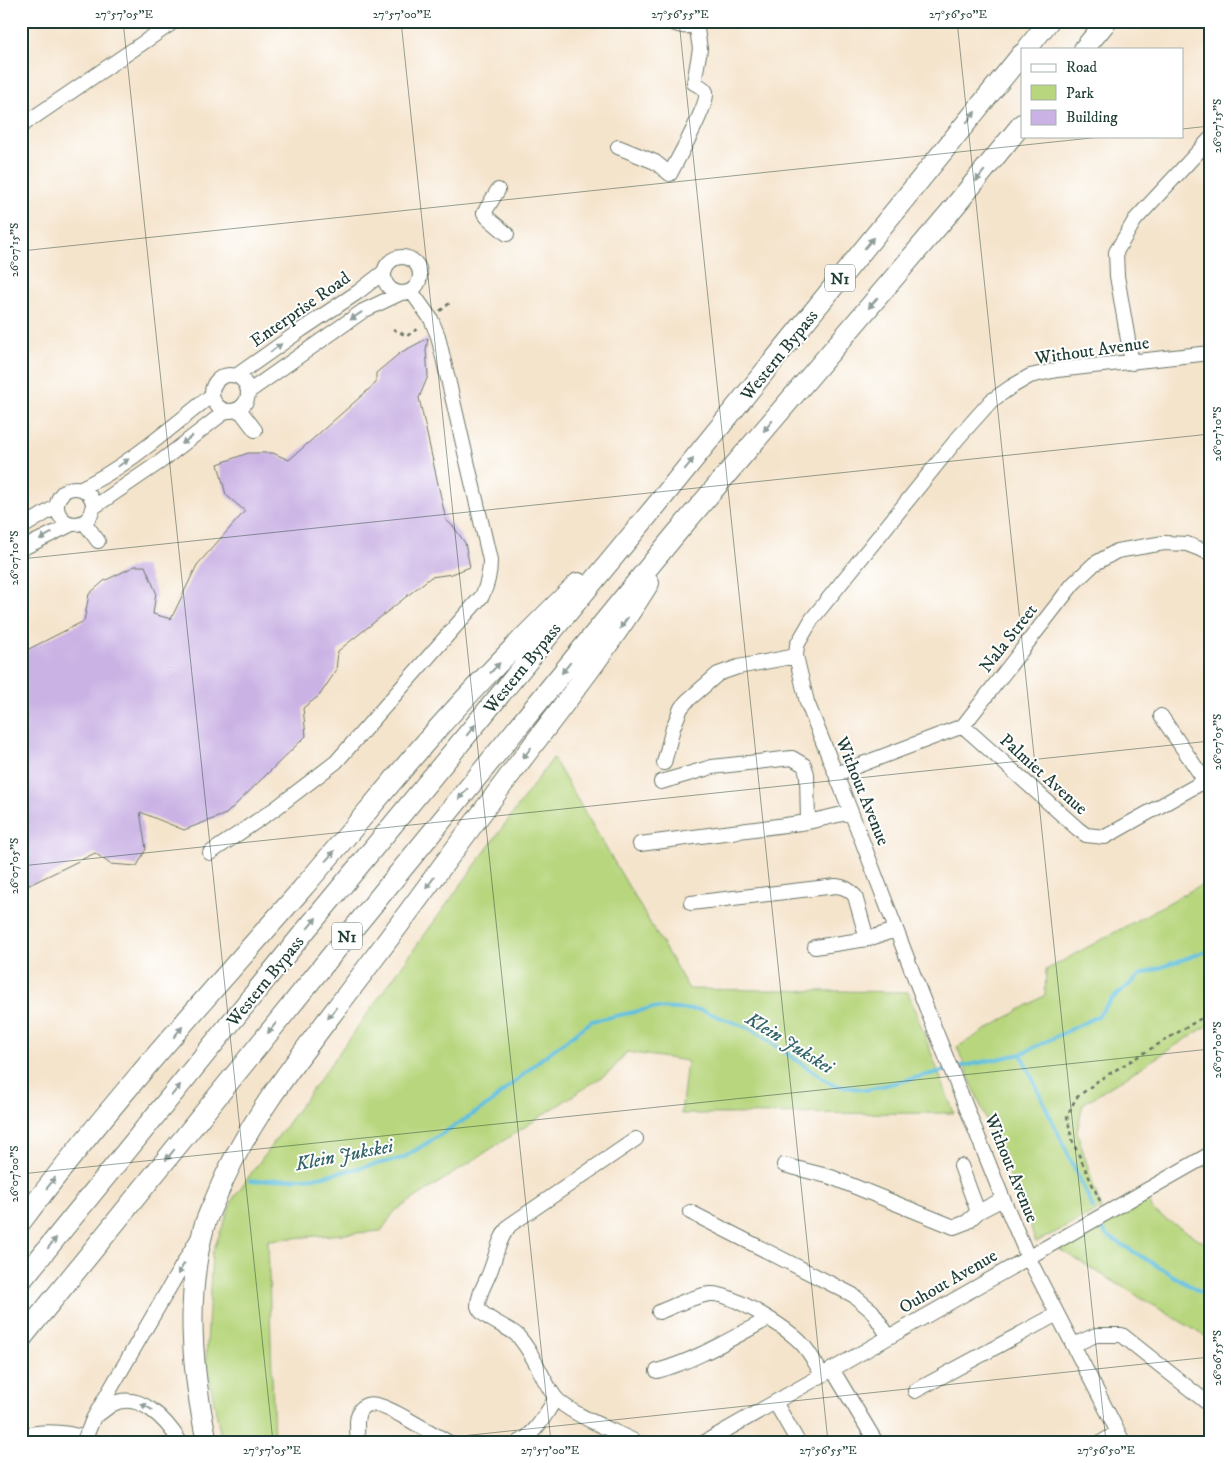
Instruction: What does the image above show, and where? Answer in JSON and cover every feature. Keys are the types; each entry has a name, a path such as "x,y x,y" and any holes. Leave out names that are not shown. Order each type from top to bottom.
{"highway":[{"path":"1027,48 1049,21"},
{"path":"1085,48 1107,21"},
{"name":"Western Bypass","path":"21,1282 295,944 659,502 1021,55"},
{"name":"Western Bypass","path":"21,1339 675,535 950,212 1021,125"},
{"path":"21,1222 54,1178 114,1107 426,743 536,624 659,502"},
{"path":"208,1442 200,1409 195,1369 192,1333 193,1290 204,1226 236,1153 278,1086 626,620 675,535"},
{"path":"21,1439 44,1435 86,1439"}],"street":[{"path":"21,126 175,21"},
{"path":"618,147 655,162 670,174 701,114 706,93 704,88 694,83 700,49 695,24 681,26 669,21"},
{"path":"1132,362 1116,276 1116,252 1135,220 1210,139"},
{"path":"498,190 484,213 507,234"},
{"path":"210,853 276,808 336,762 482,596 487,587 490,570 490,560 438,336 431,319 405,292 388,287 385,282 384,271 388,264 397,258 409,258 414,261 418,265 421,276 416,287 405,292 363,311 248,392"},
{"name":"Enterprise Road","path":"236,376 358,292 384,271"},
{"name":"Without Avenue","path":"1121,1437 1028,1257 1003,1199 807,702 796,656 797,645 812,619 958,438 991,401 1030,376 1057,370 1210,353"},
{"path":"21,549 89,518 94,506 160,462 233,410 247,400 248,392 245,383 236,376 225,375 212,387 212,396 216,405 233,410 255,430"},
{"path":"98,541 78,523 61,518 57,506 58,499 65,490 76,487 82,488 96,482 149,445 212,396"},
{"path":"82,488 90,496 94,506"},
{"path":"21,528 57,506"},
{"name":"Nala Street","path":"963,726 1072,584 1094,564 1117,551 1164,543 1187,544 1210,553"},
{"path":"664,763 673,728 681,708 718,674 738,667 796,656"},
{"path":"1161,716 1208,780"},
{"path":"836,774 963,726"},
{"name":"Palmiet Avenue","path":"963,726 1078,830 1086,835 1106,837 1208,780"},
{"path":"661,782 712,767 792,758 804,765 807,774 808,822"},
{"path":"640,844 808,822 851,812"},
{"path":"691,903 843,886 850,890 858,902 866,939"},
{"path":"814,947 866,939 896,930"},
{"path":"636,1138 510,1225 500,1241 491,1270 479,1296 478,1306 482,1313 516,1334 525,1344 562,1405 636,1442"},
{"name":"Ouhout Avenue","path":"705,1442 1210,1154"},
{"path":"784,1165 831,1176 954,1227 967,1222 978,1212 1003,1199"},
{"path":"961,1166 978,1212"},
{"path":"690,1212 853,1295 872,1311 889,1336"},
{"path":"86,1439 93,1419 168,1292 204,1226"},
{"path":"659,1312 699,1297 720,1294 768,1319 793,1336 827,1372 876,1442"},
{"path":"915,1391 1057,1314"},
{"path":"657,1371 677,1366 768,1319"},
{"path":"1073,1345 1096,1335 1122,1335 1210,1405"},
{"path":"519,1442 526,1439 534,1430 556,1398"},
{"path":"93,1419 112,1404 135,1402 160,1416 180,1442"},
{"path":"774,1402 798,1442"},
{"path":"358,1442 359,1412 363,1406 371,1404 389,1408 448,1442"},
{"path":"1102,1442 1121,1437"}],"path":[{"path":"1106,1213 1072,1140 1067,1116 1076,1098 1100,1080 1210,1013"}],"green space":[{"path":"553,758 689,989 908,992 954,1113 681,1114 687,1061 627,1052 611,1071 395,1211 381,1231 268,1240 274,1442 222,1442 206,1362 212,1254 234,1197"},
{"path":"1210,880 1210,1024 1083,1104 1077,1132 1101,1209 1036,1242 957,1047 1045,995 1046,970"},
{"path":"1148,1199 1154,1212 1210,1246 1210,1339 1059,1249"}],"building":[{"path":"428,338 426,350 428,376 419,398 446,520 454,527 465,543 470,567 452,574 431,577 338,651 336,671 319,696 303,708 306,736 226,814 184,830 140,812 146,849 137,866 110,864 95,853 21,889 21,653 84,621 89,594 104,581 135,566 145,566 156,592 153,614 171,619 197,565 245,511 226,495 218,464 248,453 273,453 289,460 376,383 376,373 400,353"}],"waterway":[{"name":"Klein Jukskei","path":"954,1068 1021,1054 1098,1016 1112,999 1142,974 1210,950"},
{"name":"Klein Jukskei","path":"251,1181 319,1177 403,1158 488,1105 541,1059 592,1021 653,1008 701,1010 751,1029 833,1085 866,1090 947,1070"},
{"path":"1021,1054 1093,1208"},
{"path":"1103,1228 1106,1235 1210,1298"}]}
